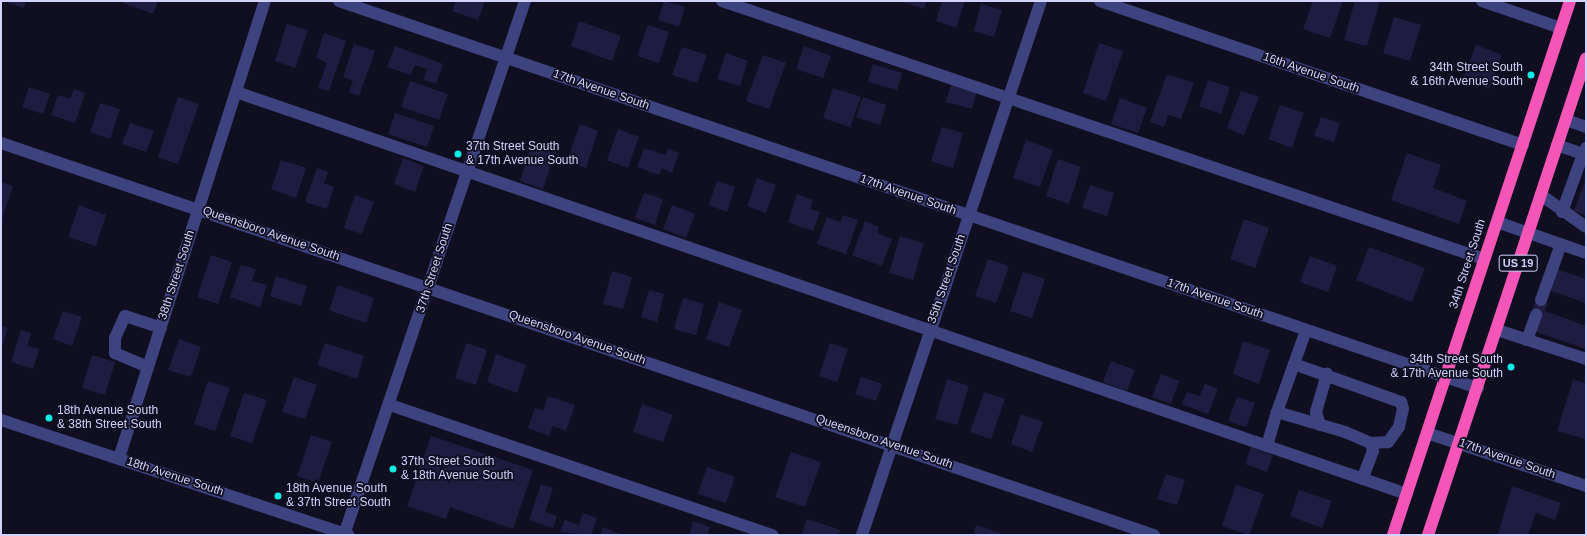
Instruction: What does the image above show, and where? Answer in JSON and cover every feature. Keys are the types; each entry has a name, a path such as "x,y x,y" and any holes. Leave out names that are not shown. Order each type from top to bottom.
{"highway":[{"name":"34th Street South","path":"1393,535 1570,1"},
{"name":"US 19","path":"1428,535 1478,388 1586,58"}],"street":[{"name":"38th Street South","path":"119,458 265,1"},
{"name":"17th Avenue South","path":"338,1 1478,388"},
{"name":"37th Street South","path":"345,535 525,1"},
{"path":"722,1 1484,259"},
{"name":"35th Street South","path":"862,535 1041,1"},
{"name":"16th Avenue South","path":"1100,1 1522,145"},
{"path":"1482,1 1561,28"},
{"path":"236,92 1407,494"},
{"path":"1566,120 1586,127"},
{"name":"Queensboro Avenue South","path":"1,143 892,444 1154,535"},
{"path":"1557,145 1585,151 1562,212"},
{"path":"1541,195 1562,212 1586,227"},
{"path":"1497,222 1586,253"},
{"path":"1541,300 1561,244"},
{"path":"1527,340 1536,314"},
{"path":"148,367 115,353 115,338 125,316 161,328"},
{"path":"1267,446 1276,412 1306,330"},
{"path":"1496,330 1586,359"},
{"path":"1276,412 1320,425 1371,443 1388,442 1399,427 1403,409 1401,402 1327,374 1294,364"},
{"path":"1320,425 1316,412 1327,374"},
{"path":"390,405 772,535"},
{"name":"18th Avenue South","path":"1,420 119,458 345,535"},
{"name":"17th Avenue South","path":"1427,433 1586,486"},
{"path":"1362,478 1373,451 1371,443"}],"building":[{"path":"4,1 26,1 24,8"},
{"path":"124,1 158,1 153,14 123,3"},
{"path":"456,1 485,1 478,20 452,11"},
{"path":"664,1 685,7 679,27 658,20"},
{"path":"900,1 926,1 924,9"},
{"path":"942,1 965,1 956,28 936,21"},
{"path":"1313,1 1343,1 1330,38 1303,29"},
{"path":"1355,1 1380,1 1367,46 1344,40"},
{"path":"981,4 1002,10 994,37 974,31"},
{"path":"1394,17 1421,25 1410,61 1383,53"},
{"path":"579,21 621,36 612,61 571,46"},
{"path":"287,24 308,30 295,68 275,61"},
{"path":"648,25 669,32 659,63 637,56"},
{"path":"324,33 346,41 329,91 318,88 327,63 316,58"},
{"path":"1099,43 1123,51 1106,101 1083,93"},
{"path":"354,44 375,51 359,96 349,92 353,81 343,77"},
{"path":"1476,45 1502,55 1489,89 1463,79"},
{"path":"395,46 443,64 436,84 423,80 427,69 415,65 411,75 387,67"},
{"path":"804,46 831,56 823,78 796,69"},
{"path":"682,47 707,55 697,83 672,75"},
{"path":"726,53 748,61 740,86 717,79"},
{"path":"763,55 786,63 769,109 746,101"},
{"path":"873,64 902,73 897,90 868,82"},
{"path":"1167,74 1194,83 1181,119 1168,115 1164,127 1150,122"},
{"path":"1208,80 1230,87 1221,114 1199,106"},
{"path":"410,81 448,94 439,120 401,107"},
{"path":"951,84 977,91 972,109 946,102"},
{"path":"29,87 50,94 43,114 22,107"},
{"path":"833,88 861,97 850,127 823,118"},
{"path":"74,89 85,93 75,123 51,115 58,95 70,99"},
{"path":"1241,91 1259,97 1244,135 1227,128"},
{"path":"178,97 199,104 178,164 158,157"},
{"path":"863,97 886,105 880,125 856,117"},
{"path":"1120,98 1147,108 1138,133 1111,124"},
{"path":"100,103 120,109 110,139 90,132"},
{"path":"1280,105 1304,113 1292,148 1268,139"},
{"path":"395,113 434,126 427,147 388,134"},
{"path":"1321,117 1340,123 1334,142 1314,136"},
{"path":"130,123 154,131 146,152 122,144"},
{"path":"580,124 598,131 586,168 567,161"},
{"path":"942,127 963,133 953,168 931,161"},
{"path":"618,129 639,137 628,168 607,160"},
{"path":"1026,140 1053,150 1040,187 1013,178"},
{"path":"532,145 555,152 543,189 520,181"},
{"path":"644,148 665,155 668,149 679,153 672,173 662,168 659,175 637,167"},
{"path":"1407,153 1441,165 1433,188 1467,201 1459,224 1391,200"},
{"path":"403,158 424,166 415,192 394,184"},
{"path":"1058,159 1081,167 1069,204 1046,196"},
{"path":"281,160 306,168 296,198 271,189"},
{"path":"317,168 328,172 324,183 334,187 327,209 305,202"},
{"path":"757,178 776,185 766,213 747,206"},
{"path":"1586,178 1586,215 1574,211"},
{"path":"717,181 735,187 727,212 709,205"},
{"path":"1,182 13,186 1,222"},
{"path":"1090,185 1114,193 1107,216 1082,208"},
{"path":"644,193 663,199 655,225 635,218"},
{"path":"797,194 813,200 810,209 820,212 813,231 788,222"},
{"path":"355,195 374,202 362,234 344,228"},
{"path":"79,205 106,215 96,246 68,237"},
{"path":"672,205 695,214 686,238 663,229"},
{"path":"843,215 858,220 846,254 817,244 827,217 840,222"},
{"path":"1244,219 1269,228 1255,268 1230,259"},
{"path":"865,221 879,227 877,233 892,239 882,266 852,255"},
{"path":"900,236 924,243 913,280 889,273"},
{"path":"1369,247 1425,268 1412,302 1356,280"},
{"path":"211,255 232,262 218,304 197,297"},
{"path":"1310,256 1337,266 1328,292 1300,282"},
{"path":"988,259 1009,266 996,303 975,296"},
{"path":"241,265 256,269 252,281 267,285 260,307 230,297"},
{"path":"1556,269 1586,279 1586,303 1549,290"},
{"path":"612,271 632,277 623,309 603,304"},
{"path":"1023,272 1045,279 1032,318 1010,311"},
{"path":"276,276 307,286 301,306 270,296"},
{"path":"338,285 374,298 366,323 329,310"},
{"path":"649,290 664,294 657,322 641,317"},
{"path":"683,298 704,304 696,335 674,329"},
{"path":"1537,298 1548,303 1545,311 1586,326 1586,349 1536,332 1531,313"},
{"path":"719,302 742,310 729,347 706,339"},
{"path":"63,311 82,317 72,346 53,339"},
{"path":"1,326 8,328 1,348"},
{"path":"21,330 31,333 27,346 39,349 33,369 11,362"},
{"path":"179,339 201,347 191,377 168,370"},
{"path":"1243,341 1270,350 1259,384 1233,374"},
{"path":"325,343 364,356 357,379 317,365"},
{"path":"466,343 487,350 476,385 455,378"},
{"path":"830,343 848,349 837,382 819,376"},
{"path":"496,354 526,365 517,393 487,382"},
{"path":"92,355 115,362 105,395 82,388"},
{"path":"1111,361 1135,370 1127,391 1103,382"},
{"path":"1161,374 1179,381 1171,404 1152,397"},
{"path":"294,377 317,385 305,419 282,412"},
{"path":"861,377 882,384 876,401 855,394"},
{"path":"947,379 969,386 957,425 935,419"},
{"path":"1573,380 1586,383 1586,439 1557,431"},
{"path":"208,381 230,388 215,431 194,424"},
{"path":"1205,384 1218,389 1208,414 1182,404 1187,392 1200,396"},
{"path":"984,392 1005,399 991,439 970,432"},
{"path":"244,393 267,400 252,443 230,436"},
{"path":"548,396 575,405 566,431 553,426 549,436 528,428 535,408 543,411"},
{"path":"1237,397 1255,403 1246,427 1228,421"},
{"path":"642,404 673,415 663,442 633,432"},
{"path":"1021,414 1043,422 1032,452 1011,444"},
{"path":"311,435 332,442 318,483 297,476"},
{"path":"431,436 533,470 513,529 450,507 446,519 407,506"},
{"path":"1251,447 1273,455 1267,472 1245,464"},
{"path":"791,452 821,462 805,507 775,497"},
{"path":"707,467 735,477 726,503 698,494"},
{"path":"1166,474 1185,480 1177,505 1157,499"},
{"path":"541,484 553,488 545,512 557,516 553,528 529,520"},
{"path":"1236,485 1264,494 1249,535 1222,526"},
{"path":"1512,486 1561,503 1555,520 1536,513 1528,535 1498,535"},
{"path":"1299,490 1332,501 1322,528 1290,516"},
{"path":"583,513 597,518 591,535 560,532 565,520 579,525"},
{"path":"807,519 840,530 839,535 802,534"},
{"path":"693,521 710,527 707,535 689,535"},
{"path":"976,525 1001,533 1000,535 973,535"},
{"path":"603,527 622,535 600,535"}],"place":[{"name":"34th Street South & 16th Avenue South","path":"1531,75"},
{"name":"37th Street South & 17th Avenue South","path":"458,154"},
{"name":"34th Street South & 17th Avenue South","path":"1511,367"},
{"name":"18th Avenue South & 38th Street South","path":"49,418"},
{"name":"37th Street South & 18th Avenue South","path":"393,469"},
{"name":"18th Avenue South & 37th Street South","path":"278,496"}]}
